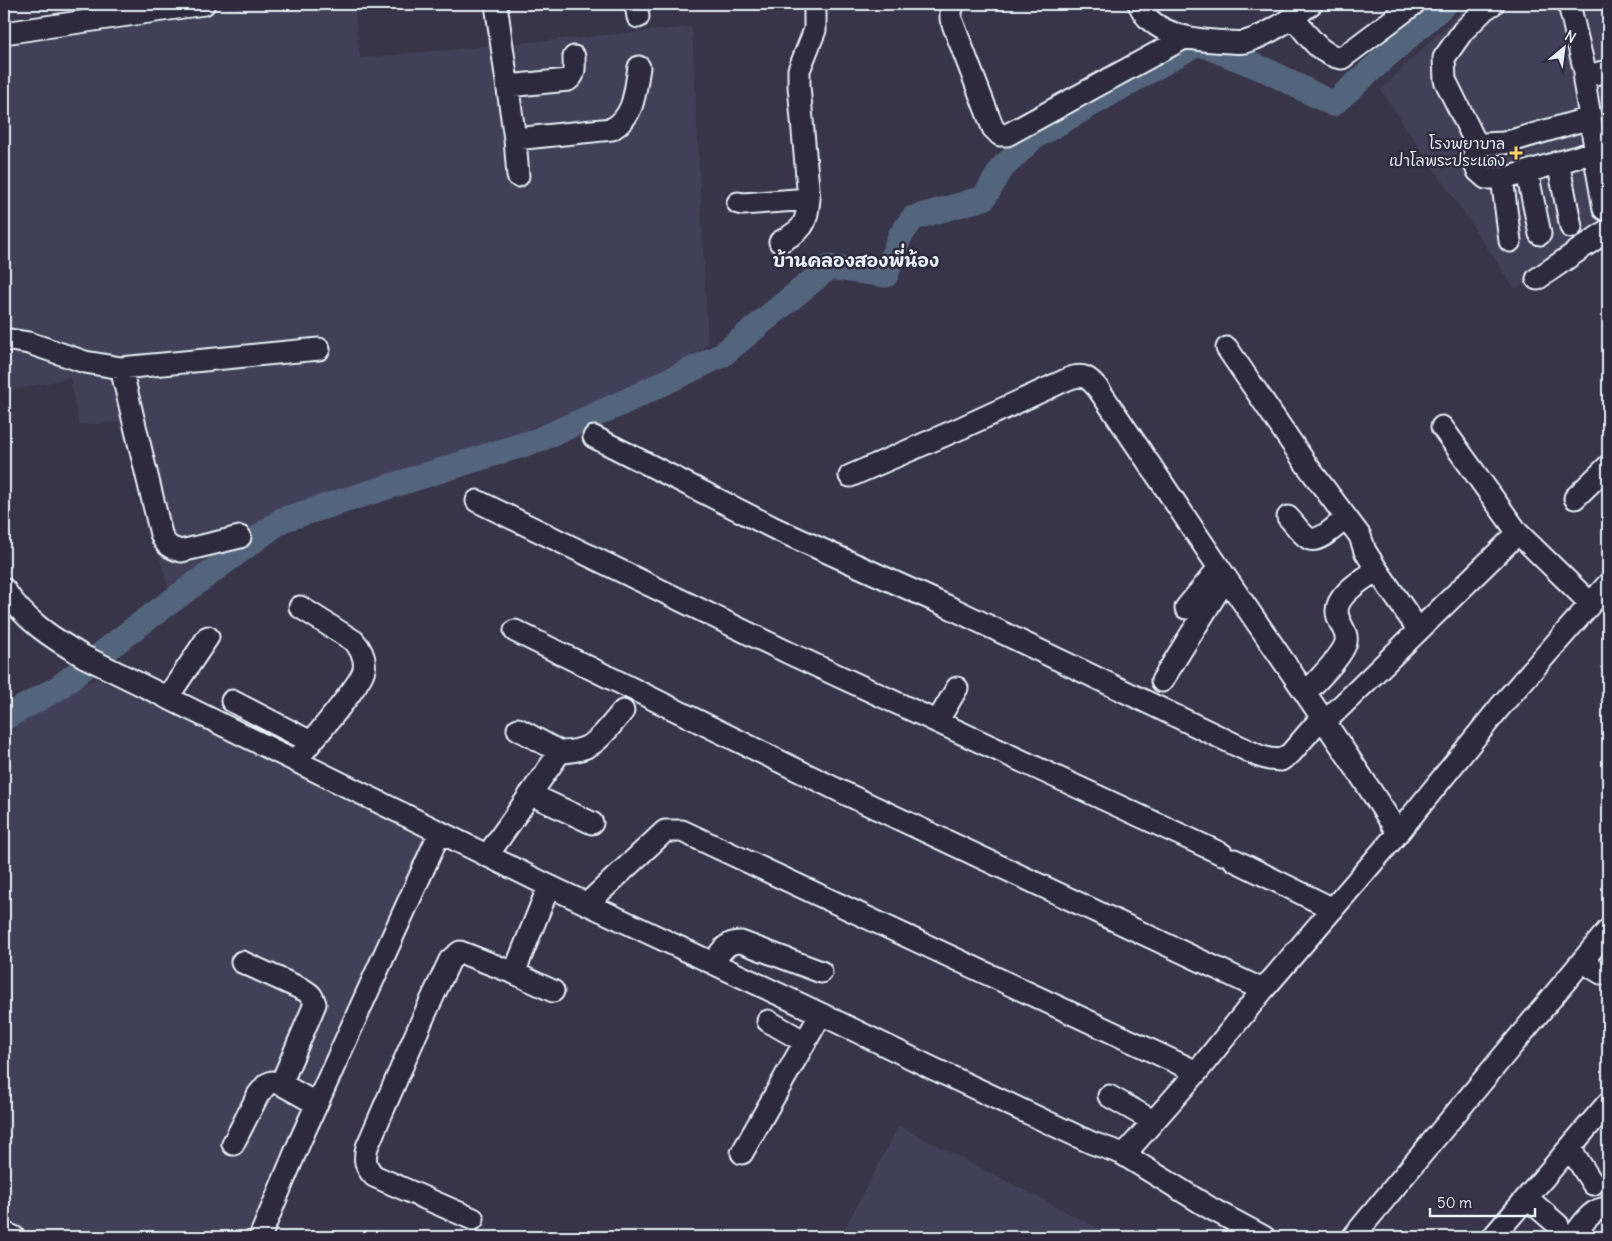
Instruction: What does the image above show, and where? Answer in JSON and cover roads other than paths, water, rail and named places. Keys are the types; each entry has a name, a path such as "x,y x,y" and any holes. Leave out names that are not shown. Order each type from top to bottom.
{"street":[{"path":"4,33 204,4"},
{"path":"496,4 515,139 518,176"},
{"path":"780,242 796,233 804,224 809,200 799,70 815,30 815,4"},
{"path":"954,4 951,10 951,19 992,128 1000,135 1007,135 1186,37"},
{"path":"1139,4 1147,17 1163,28 1186,37 1207,41 1244,42 1293,17 1311,4"},
{"path":"1493,4 1485,9 1463,31 1444,58 1445,80 1477,143 1504,143 1590,118"},
{"path":"1569,4 1586,76 1584,81 1604,209"},
{"path":"1293,17 1324,53 1331,57 1342,58 1418,8"},
{"path":"508,86 568,80 574,73 574,57"},
{"path":"515,139 612,129 627,117 633,105 639,67"},
{"path":"1586,76 1608,71"},
{"path":"1477,143 1473,160 1478,171 1486,178 1506,178 1594,152"},
{"path":"1558,162 1571,227"},
{"path":"1527,172 1540,234"},
{"path":"1506,178 1503,185 1510,241"},
{"path":"738,203 809,200"},
{"path":"1537,279 1608,230"},
{"path":"4,339 29,343 85,362 121,368 319,349"},
{"path":"1227,348 1306,464 1360,536 1365,551 1418,629"},
{"path":"121,368 164,544 181,551 240,538"},
{"path":"850,476 1078,375 1086,377 1093,382 1222,573 1324,719 1398,833"},
{"path":"1442,427 1518,533 1590,603"},
{"path":"594,437 776,529 947,606 1259,756 1281,760 1291,753 1518,533"},
{"path":"1575,498 1608,466"},
{"path":"477,501 640,581 937,722 1228,857 1333,910"},
{"path":"1288,517 1308,538 1314,540 1322,537 1346,518"},
{"path":"1306,693 1343,651 1347,640 1345,631 1337,616 1337,605 1354,585 1377,570"},
{"path":"1186,608 1222,573"},
{"path":"1162,681 1222,573"},
{"path":"1121,1153 1131,1147 1197,1072 1264,990 1398,833 1500,707 1608,584"},
{"path":"4,589 27,619 48,635 83,656 549,886 1092,1143 1121,1153 1210,1208 1264,1237"},
{"path":"296,761 357,683 365,667 361,649 354,641 300,607"},
{"path":"515,631 842,792 1264,990"},
{"path":"167,698 208,637"},
{"path":"937,722 957,688"},
{"path":"232,701 311,742"},
{"path":"518,729 560,752 573,752 584,750 596,742 623,710"},
{"path":"487,856 560,752"},
{"path":"530,794 592,823"},
{"path":"587,904 665,831 682,831 1197,1072"},
{"path":"260,1237 317,1104 440,832"},
{"path":"514,973 549,886"},
{"path":"1353,1237 1608,930"},
{"path":"713,963 726,945 734,941 820,972"},
{"path":"473,1219 374,1176 369,1171 365,1156 450,960 460,952 554,990"},
{"path":"1582,961 1601,973 1608,974"},
{"path":"242,962 304,990 310,994 315,1004 280,1084"},
{"path":"742,1152 821,1014"},
{"path":"768,1021 805,1042"},
{"path":"233,1144 263,1087 272,1082 280,1084 317,1104"},
{"path":"1109,1096 1153,1121"},
{"path":"1493,1237 1608,1102"},
{"path":"1570,1148 1593,1184"},
{"path":"1527,1198 1565,1231 1600,1208 1608,1208"},
{"path":"4,1233 14,1237"}],"waterway":[{"path":"4,718 58,688 128,633 282,520 538,440 620,404 722,355 829,267 886,275 900,236 913,218 984,198 1002,168 1033,138 1198,43 1268,71 1333,104 1445,4"}],"place":[{"name":"โรงพยาบาล เปาโลพระประแดง","path":"1516,153"}],"district":[{"name":"บ้านคลองสองพี่น้อง","path":"856,261"}]}
